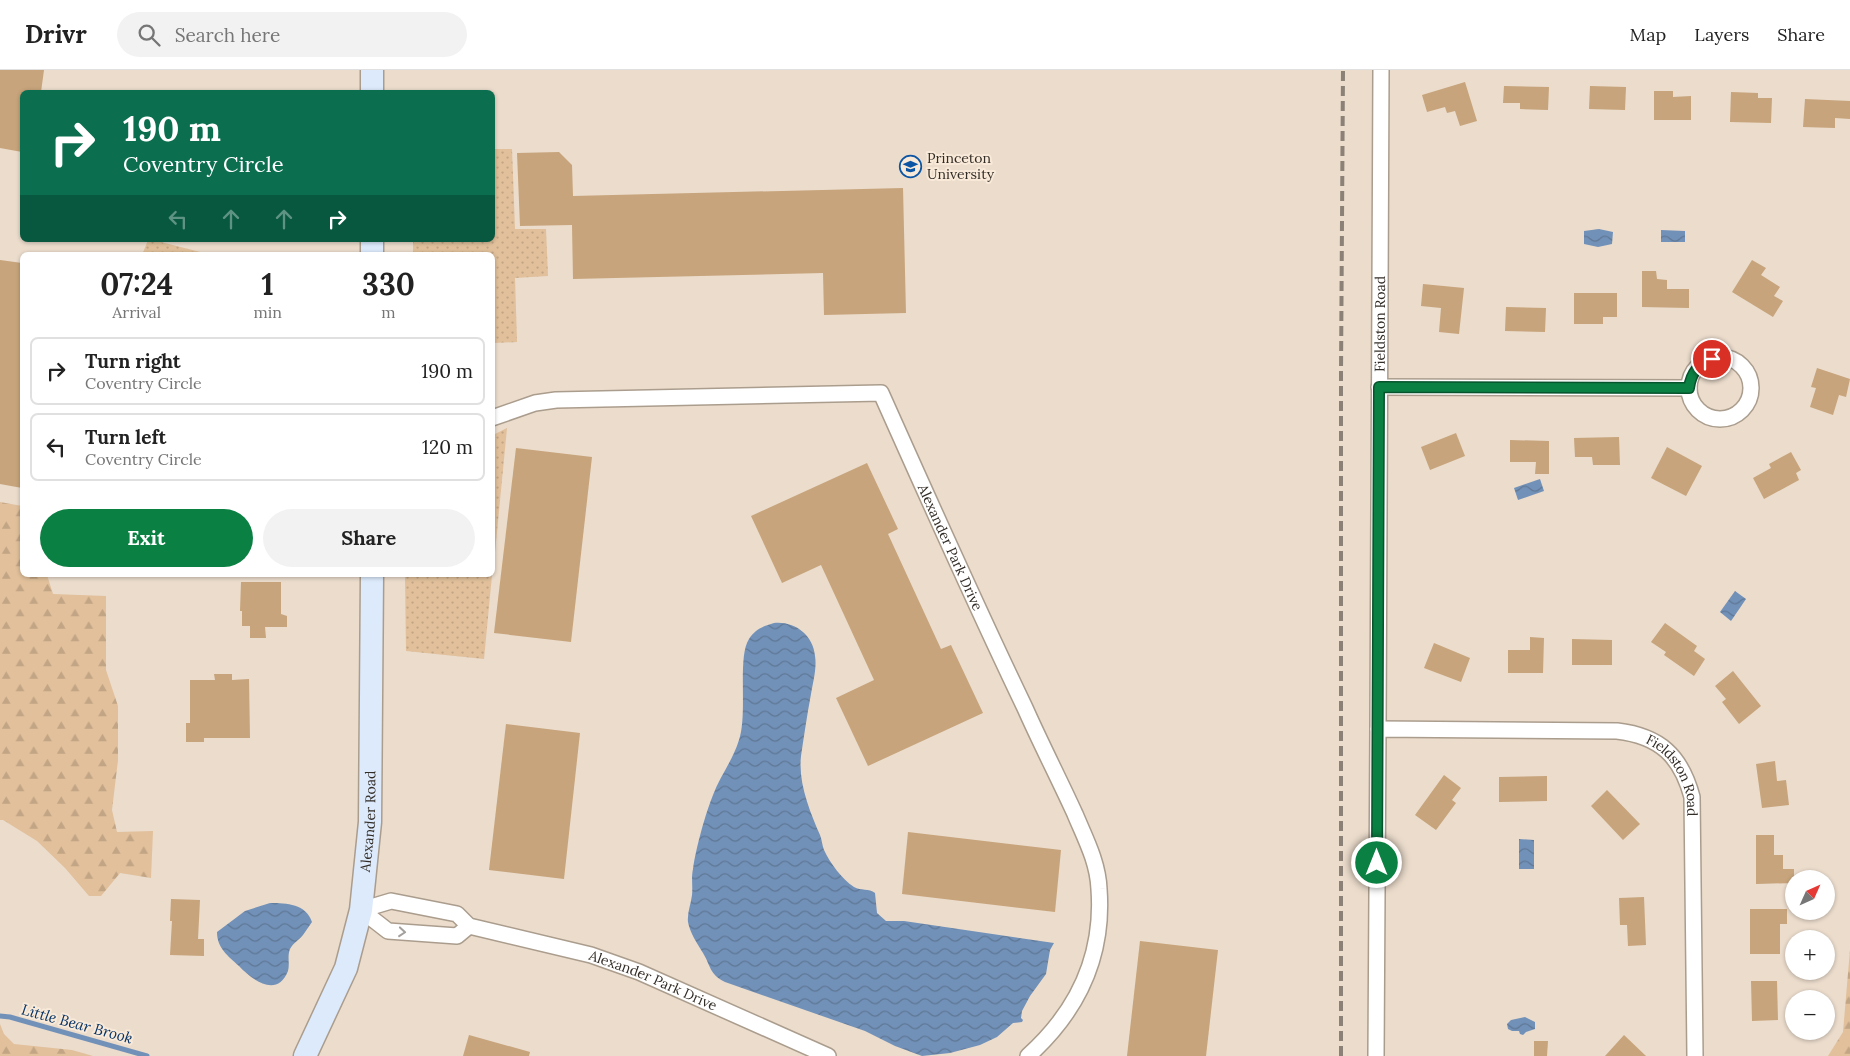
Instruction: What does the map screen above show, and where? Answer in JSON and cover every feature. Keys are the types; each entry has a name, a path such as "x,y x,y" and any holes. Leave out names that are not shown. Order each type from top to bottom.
{"street":[{"path":"372,70 372,90"},
{"name":"Fieldston Road","path":"1376,1056 1381,70"},
{"path":"1720,358 1728,359 1741,367 1749,380 1750,388 1749,396 1741,410 1728,418 1720,419 1712,418 1698,410 1690,396 1689,388 1693,373 1698,367 1704,362 1720,358"},
{"path":"1379,387 1689,388"},
{"name":"Alexander Park Drive","path":"495,417 535,403 556,400 881,393 991,639 1068,799 1095,864 1100,907 1094,957 1085,981 1071,1004 1054,1029 1028,1056"},
{"name":"Alexander Road","path":"305,1056 346,968 361,910 370,822 372,577"},
{"name":"Fieldston Road","path":"1378,729 1617,731 1634,733 1649,738 1666,749 1678,763 1687,779 1692,797 1695,1056"},
{"name":"Alexander Park Drive","path":"361,910 392,901 457,914 469,926 590,955 631,969 828,1056"},
{"path":"361,910 388,931 457,936 469,926"}],"green space":[{"path":"495,149 512,149 515,229 546,229 548,276 515,278 517,342 495,343 495,252 413,252 413,242 495,242"},
{"path":"147,242 161,242 200,252 143,252"},
{"path":"507,428 495,552 495,434"},
{"path":"0,502 20,506 20,577 48,577 53,594 106,596 106,670 118,706 118,760 112,810 117,832 153,831 151,878 120,873 101,896 89,896 65,868 37,841 0,820"},
{"path":"405,577 492,577 484,659 406,651"},
{"path":"1850,950 1850,1056 1828,1056 1843,1032"},
{"path":"0,1024 4,1034 14,1044 72,1050 93,1056 0,1056"}],"water":[{"path":"1599,229 1613,232 1612,244 1598,247 1584,244 1584,231"},
{"path":"1661,230 1685,231 1685,242 1661,242"},
{"path":"1540,479 1544,491 1518,500 1514,488"},
{"path":"1735,591 1746,599 1731,621 1720,612"},
{"path":"774,623 789,624 796,627 807,636 814,648 815,670 801,756 801,776 812,817 821,837 824,850 841,875 854,887 875,893 877,913 886,921 904,921 1054,943 1050,950 1046,974 1022,1011 1022,1022 1013,1023 997,1037 980,1045 950,1053 922,1056 895,1046 865,1031 725,982 713,973 694,938 688,919 692,895 694,861 710,803 733,754 742,729 745,647 757,630"},
{"path":"1519,839 1534,840 1534,869 1519,869"},
{"path":"270,903 283,903 301,908 312,922 290,949 288,971 283,979 277,984 271,985 257,981 250,976 227,955 217,938 217,932 245,911"},
{"path":"1525,1017 1535,1022 1535,1029 1523,1035 1519,1031 1508,1029 1507,1024 1511,1020"}],"building":[{"path":"0,70 44,70 41,90 20,90 20,152 0,148"},
{"path":"1465,82 1477,121 1460,126 1455,111 1447,113 1445,107 1427,112 1422,95"},
{"path":"1504,86 1549,87 1548,110 1520,109 1520,103 1503,103"},
{"path":"1590,86 1626,87 1625,110 1589,109"},
{"path":"1654,91 1673,91 1673,97 1691,96 1691,120 1654,120"},
{"path":"1731,92 1758,93 1758,98 1772,98 1771,123 1730,122"},
{"path":"1805,99 1850,101 1850,119 1835,118 1835,128 1803,127"},
{"path":"559,152 572,165 573,196 903,188 906,313 824,315 823,273 573,279 572,225 520,226 517,153"},
{"path":"0,260 20,263 20,488 0,484"},
{"path":"1752,260 1766,268 1761,275 1780,287 1774,296 1783,301 1773,317 1732,292"},
{"path":"1642,271 1656,271 1657,279 1667,280 1667,289 1689,289 1689,308 1642,307"},
{"path":"1423,284 1464,288 1459,334 1439,332 1441,308 1421,306"},
{"path":"1574,293 1617,293 1617,317 1603,317 1603,324 1574,324"},
{"path":"1506,307 1546,308 1545,332 1505,331"},
{"path":"1817,368 1850,379 1846,397 1839,395 1833,415 1810,407 1816,388 1811,387"},
{"path":"1456,433 1465,456 1430,470 1421,447"},
{"path":"1619,437 1620,465 1593,465 1592,457 1575,457 1574,438"},
{"path":"1510,440 1549,441 1549,474 1535,474 1536,462 1510,462"},
{"path":"1667,447 1702,466 1686,496 1651,478"},
{"path":"516,448 592,457 571,642 494,633"},
{"path":"1791,452 1801,470 1796,473 1799,480 1764,499 1753,478 1771,468 1769,464"},
{"path":"867,463 898,529 888,534 941,649 951,645 983,713 868,766 836,698 874,680 821,565 782,583 751,516"},
{"path":"241,582 281,582 281,614 287,616 287,627 265,627 266,638 250,638 250,626 242,626 242,611 240,611"},
{"path":"1665,623 1697,646 1694,651 1705,659 1694,676 1664,655 1666,652 1651,642"},
{"path":"1530,637 1544,638 1543,673 1508,673 1508,650 1530,650"},
{"path":"1572,639 1612,640 1612,665 1572,665"},
{"path":"1434,643 1470,658 1461,682 1424,668"},
{"path":"1733,671 1761,706 1739,724 1722,702 1726,699 1715,686"},
{"path":"214,674 232,674 232,680 249,679 250,738 204,738 204,742 186,742 186,723 190,723 190,680 215,680"},
{"path":"506,724 580,733 564,879 489,870"},
{"path":"1775,761 1777,781 1786,780 1789,805 1762,808 1756,764"},
{"path":"1444,775 1461,788 1452,800 1456,803 1436,830 1415,815"},
{"path":"1547,776 1547,801 1499,802 1499,777"},
{"path":"1607,790 1640,824 1623,840 1591,806"},
{"path":"908,832 1061,850 1055,912 902,894"},
{"path":"1756,835 1774,835 1774,855 1783,855 1783,869 1794,870 1785,870 1785,883 1756,884"},
{"path":"1644,897 1646,945 1628,946 1627,925 1620,925 1619,898"},
{"path":"171,899 200,900 198,939 204,939 204,956 170,955"},
{"path":"1750,909 1785,909 1787,924 1780,924 1780,954 1750,954"},
{"path":"1140,941 1218,950 1206,1056 1127,1056"},
{"path":"1751,981 1777,981 1778,1020 1752,1021"},
{"path":"469,1035 530,1052 529,1056 463,1056"},
{"path":"1624,1035 1646,1056 1605,1056"},
{"path":"1534,1041 1548,1041 1547,1056 1534,1056"}],"waterway":[{"name":"Little Bear Brook","path":"0,1016 10,1017 147,1056"}],"railway":[{"path":"1341,1056 1343,70"}],"place":[{"name":"Princeton University","path":"911,166"}],"route":[{"path":"1377,863 1379,387 1689,388 1693,373 1704,362 1712,359"}]}
